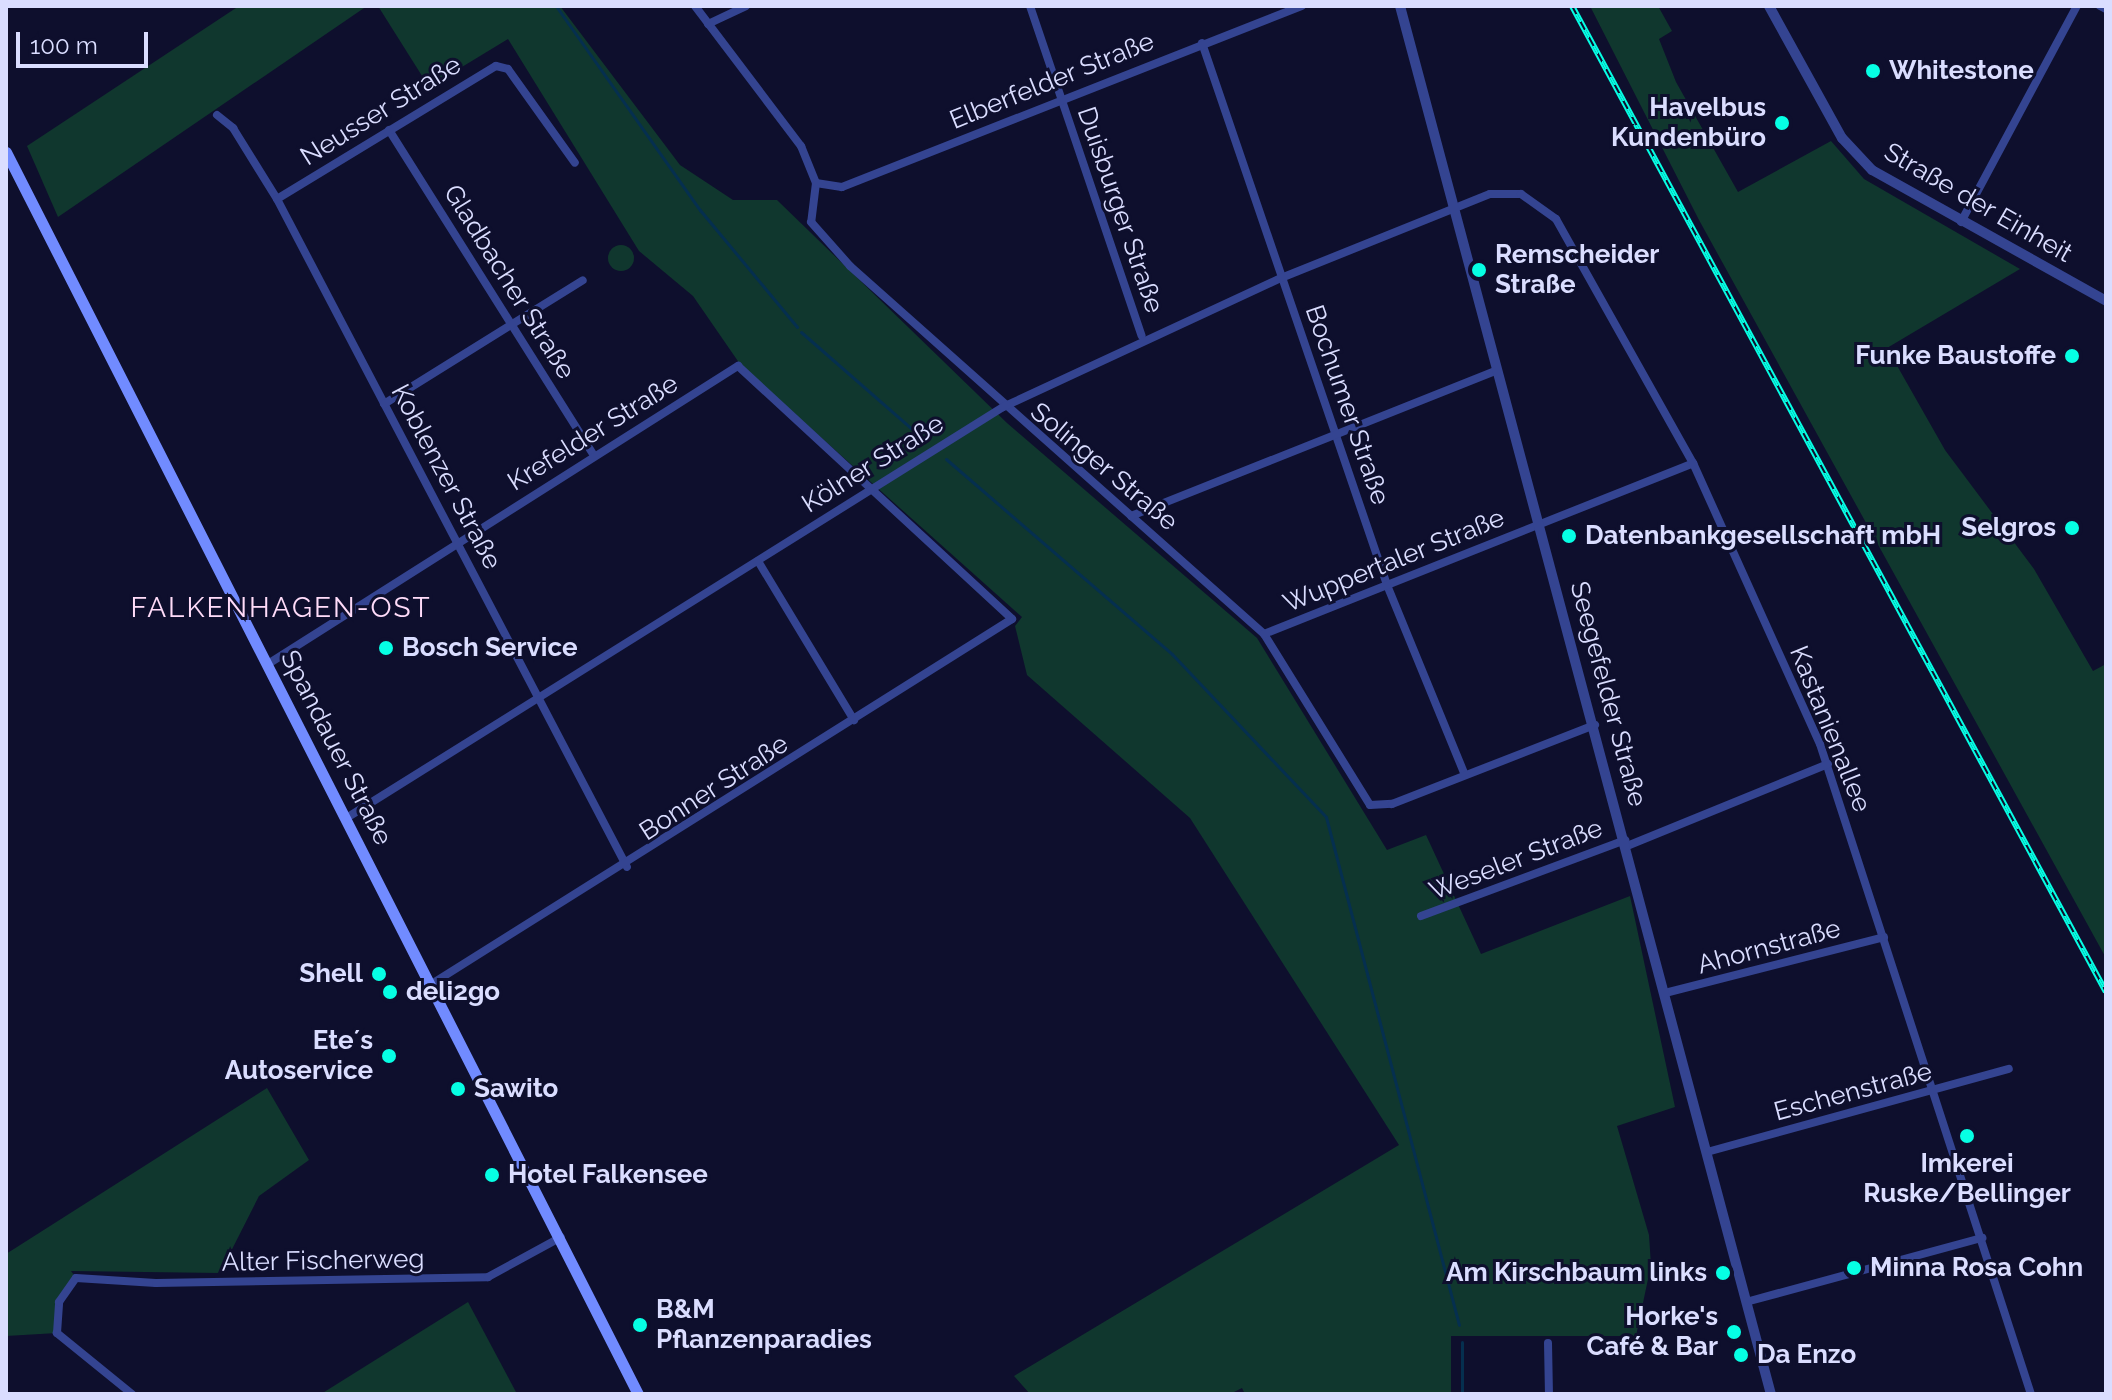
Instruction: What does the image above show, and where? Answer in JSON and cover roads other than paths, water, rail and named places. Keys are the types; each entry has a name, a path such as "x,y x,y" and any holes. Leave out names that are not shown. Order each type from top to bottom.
{"main road":[{"name":"Spandauer Straße","path":"6,152 562,1236 638,1394"}],"street":[{"path":"695,6 801,146 816,183"},
{"path":"708,24 746,6"},
{"name":"Duisburger Straße","path":"1030,6 1142,336"},
{"name":"Elberfelder Straße","path":"816,183 842,187 1302,6"},
{"name":"Seegefelder Straße","path":"1400,6 1452,210 1595,725 1771,1394"},
{"name":"Straße der Einheit","path":"1769,6 1848,147 1885,179 2106,301"},
{"path":"1961,222 2077,6"},
{"path":"2100,6 2106,9"},
{"name":"Bochumer Straße","path":"1202,43 1387,585 1465,775"},
{"name":"Neusser Straße","path":"277,199 489,67 508,69 575,163"},
{"name":"Koblenzer Straße","path":"217,115 233,128 277,199 460,542 627,867"},
{"name":"Gladbacher Straße","path":"389,130 594,456"},
{"name":"Solinger Straße","path":"816,183 811,222 1003,407 1264,634 1364,799 1392,804 1465,775"},
{"name":"Kastanienallee","path":"1452,210 1504,192 1548,209 1693,463 1828,764 2031,1394"},
{"name":"Kölner Straße","path":"348,817 1003,407 1142,336 1452,210"},
{"path":"384,404 583,280"},
{"name":"Krefelder Straße","path":"268,664 738,366 867,490"},
{"path":"1131,516 1497,370"},
{"name":"Wuppertaler Straße","path":"1264,634 1693,463"},
{"name":"Bonner Straße","path":"433,983 627,867 1012,619 867,490"},
{"path":"758,561 854,720"},
{"path":"1465,775 1595,725"},
{"name":"Weseler Straße","path":"1421,916 1626,843 1828,764"},
{"name":"Ahornstraße","path":"1665,993 1884,937"},
{"name":"Eschenstraße","path":"1707,1152 2009,1069"},
{"name":"Alter Fischerweg","path":"132,1394 57,1333 59,1302 76,1278 201,1283 488,1277 562,1236"},
{"path":"1746,1302 1982,1238"},
{"path":"1548,1343 1549,1394"}],"waterway":[{"path":"556,6 700,210 797,327"},
{"path":"801,332 921,437"},
{"path":"946,459 1172,654 1326,817 1459,1325"},
{"path":"1462,1342 1462,1394"}],"railway":[{"path":"1572,6 2106,992"}],"place":[{"name":"Whitestone","path":"1873,71"},
{"name":"Havelbus Kundenbüro","path":"1782,123"},
{"name":"Remscheider Straße","path":"1479,270"},
{"name":"Funke Baustoffe","path":"2072,356"},
{"name":"Selgros","path":"2072,528"},
{"name":"Datenbankgesellschaft mbH","path":"1569,536"},
{"name":"Bosch Service","path":"386,648"},
{"name":"Shell","path":"379,974"},
{"name":"deli2go","path":"390,992"},
{"name":"Ete´s Autoservice","path":"389,1056"},
{"name":"Sawito","path":"458,1089"},
{"name":"Imkerei Ruske/Bellinger","path":"1967,1136"},
{"name":"Hotel Falkensee","path":"492,1175"},
{"name":"Minna Rosa Cohn","path":"1854,1268"},
{"name":"Am Kirschbaum links","path":"1723,1273"},
{"name":"B&M Pflanzenparadies","path":"640,1325"},
{"name":"Horke's Café & Bar","path":"1734,1332"},
{"name":"Da Enzo","path":"1741,1355"}],"district":[{"name":"FALKENHAGEN-OST","path":"281,608"}]}
